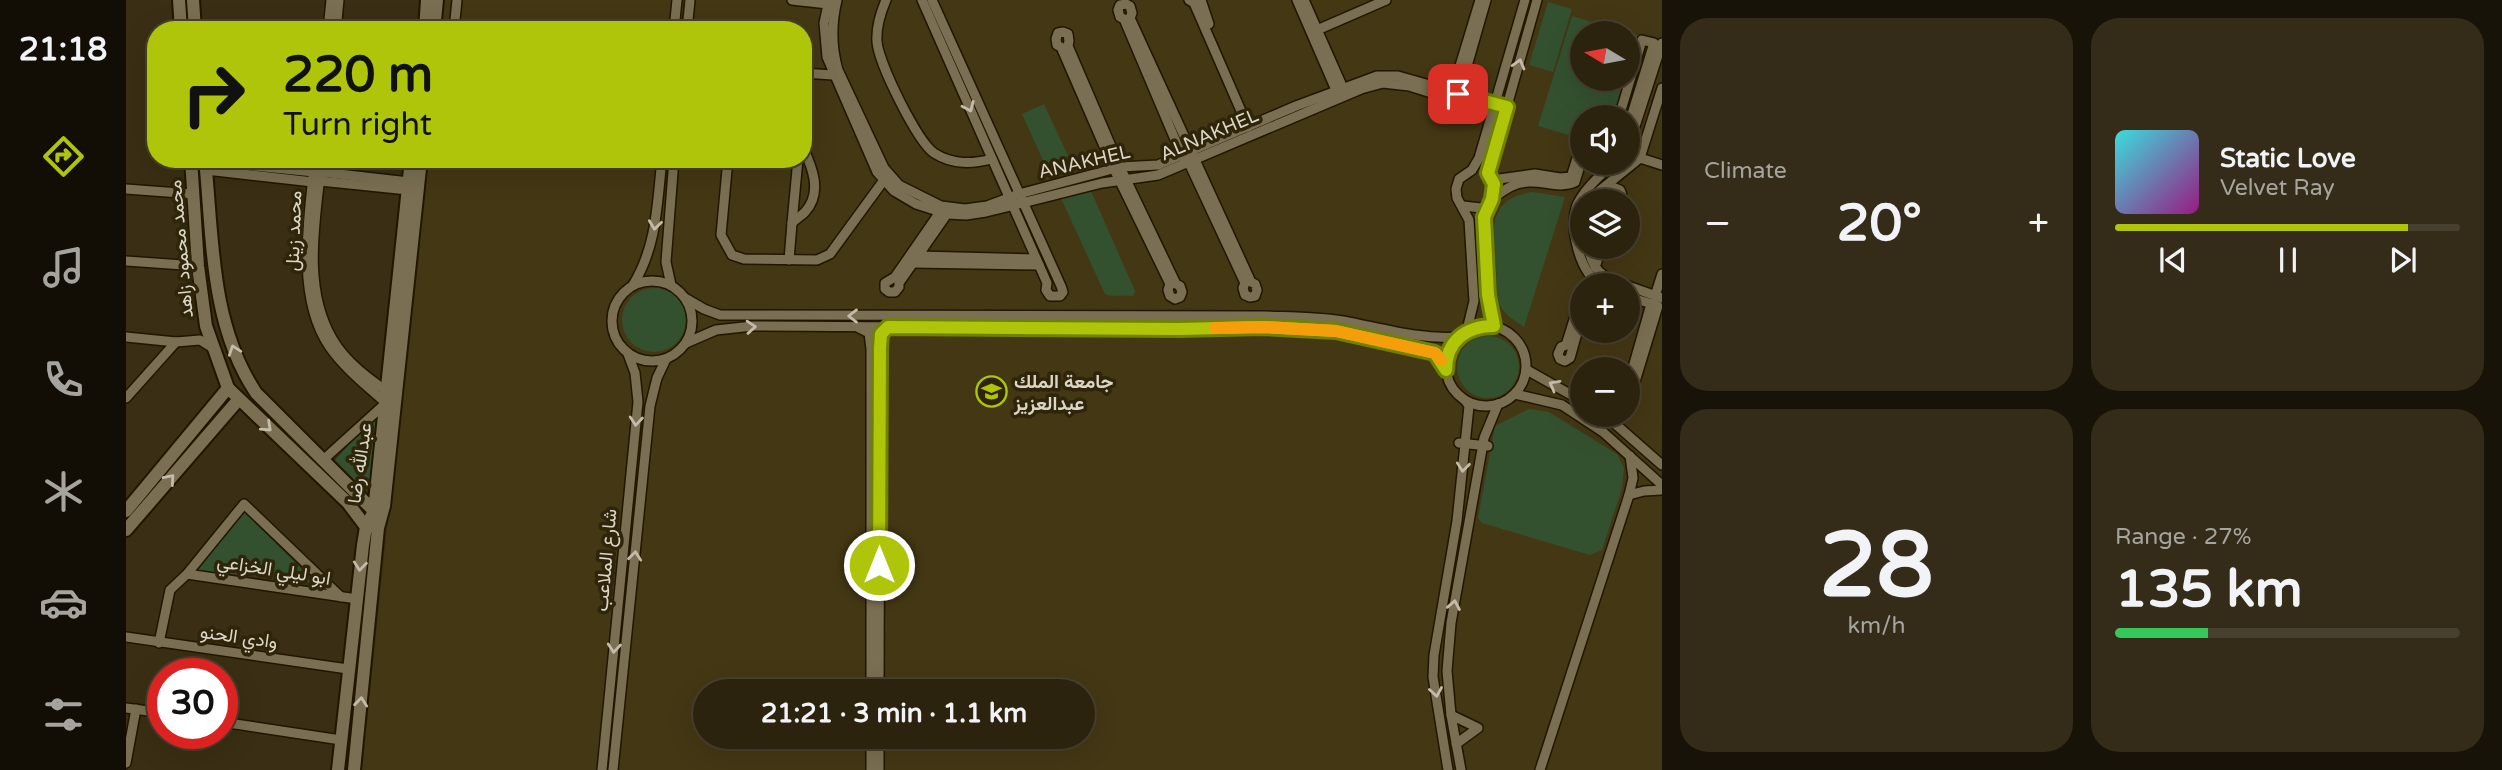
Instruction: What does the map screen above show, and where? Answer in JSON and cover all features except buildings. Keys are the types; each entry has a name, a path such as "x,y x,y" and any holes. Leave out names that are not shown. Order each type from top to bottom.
{"street":[{"path":"179,0 180,21"},
{"path":"193,0 194,21"},
{"path":"329,21 331,0"},
{"path":"337,21 339,0"},
{"path":"426,21 427,0"},
{"path":"435,21 437,0"},
{"path":"455,21 457,0"},
{"path":"675,21 677,0"},
{"path":"688,21 690,0"},
{"path":"792,0 832,1 832,40 838,70 884,168 899,186 941,206 965,209 1011,202"},
{"path":"886,0 879,15 877,46 919,136 935,154 953,162 972,164 992,159"},
{"path":"922,0 1038,262 1050,296 1060,296 1063,292 1061,286 932,0"},
{"path":"1189,0 1194,3 1250,126"},
{"path":"1201,0 1250,126"},
{"path":"1297,0 1340,89"},
{"path":"1304,0 1340,89"},
{"path":"1455,93 1480,0"},
{"path":"1455,93 1486,0"},
{"path":"1467,330 1474,301 1469,220 1457,198 1456,189 1459,179 1472,170 1479,158 1525,0"},
{"path":"1494,326 1488,295 1484,217 1491,200 1493,153 1537,0"},
{"name":"ALNAKHEL","path":"832,1 824,38 832,72 877,172 894,191 916,204 944,213 966,215 1021,198 1158,175 1189,158 1383,83 1409,86 1493,108"},
{"path":"1317,30 1379,1"},
{"path":"1189,158 1124,19 1120,17 1120,5 1130,6 1130,18 1189,158 1251,282 1255,284 1255,296 1245,295 1245,283 1189,158"},
{"path":"1117,168 1068,46 1068,34 1058,33 1057,45 1061,47 1117,168 1123,179 1176,284 1180,286 1180,297 1175,299 1170,296 1170,284 1123,179"},
{"path":"1623,105 1642,40 1654,43 1635,105"},
{"path":"1640,111 1662,43"},
{"path":"812,69 832,72"},
{"path":"812,73 832,72"},
{"name":"ANAKHEL","path":"1021,198 1117,168 1158,165 1189,158 1250,126 1377,76 1398,76 1493,108 1507,107"},
{"path":"1662,89 1640,158 1662,165"},
{"name":"محمد محمود زاهد","path":"192,168 198,266 206,326 228,388 372,527"},
{"name":"محمد محمود زاهد","path":"205,168 216,284 233,350 243,373 256,393 323,460 379,508"},
{"path":"239,168 409,186"},
{"name":"محمد زينل","path":"316,168 313,267 320,308 333,340 347,358 387,397"},
{"name":"محمد زينل","path":"317,177 320,168"},
{"name":"عبدالله رضا","path":"379,508 387,397 410,168"},
{"name":"عبدالله رضا","path":"338,770 356,599 372,527 379,508 420,168"},
{"path":"661,168 654,234 645,266 615,306 613,332 619,345 628,354 653,362 677,353 691,332 692,320 685,298"},
{"path":"671,285 666,262 673,168"},
{"path":"727,168 721,234 732,255 744,259 817,260 830,254 884,180"},
{"path":"789,260 797,168"},
{"path":"792,223 805,212 811,202 815,186 812,168"},
{"path":"1472,170 1480,170 1490,176 1535,174 1560,178 1572,175"},
{"path":"1463,206 1481,208 1509,187 1527,182 1568,185 1575,182 1577,175"},
{"path":"1589,273 1575,233 1577,206 1589,187 1601,175"},
{"path":"1602,189 1619,175"},
{"path":"126,189 193,194"},
{"path":"944,213 899,287 895,292 889,292 885,289 885,283 895,277 944,213"},
{"path":"916,259 1038,262"},
{"path":"1592,259 1601,273"},
{"path":"1593,264 1594,259"},
{"path":"1593,264 1595,259"},
{"path":"126,261 198,266"},
{"path":"1640,365 1659,301 1662,274"},
{"path":"632,286 645,281 671,285 685,298 704,309 720,314 1266,316 1340,321 1402,333 1458,337"},
{"path":"1640,292 1659,301"},
{"path":"1640,298 1659,301"},
{"path":"1638,357 1659,301"},
{"path":"686,343 716,330 753,326 1179,329 1263,327 1336,331 1435,353 1446,370 1452,387 1469,406 1462,443 1457,522 1434,655 1433,677 1448,770"},
{"path":"1446,370 1448,352 1458,337 1467,330 1480,326 1494,326 1512,334 1524,350 1527,370 1525,379 1515,394 1499,404 1476,405 1465,400"},
{"path":"857,327 869,334 871,349 871,679"},
{"path":"879,679 880,348 881,334 888,327"},
{"path":"1570,332 1566,345 1561,347 1558,354 1560,359 1565,361 1570,358 1574,343"},
{"path":"126,337 176,342 200,340 216,350"},
{"path":"126,398 176,342"},
{"name":"شارع الملاعب","path":"602,770 638,402 635,373 628,354"},
{"name":"شارع الملاعب","path":"613,770 650,406 657,378 666,359"},
{"path":"1527,370 1570,394"},
{"path":"126,511 228,388"},
{"path":"1515,394 1562,405 1603,432 1662,485"},
{"path":"323,460 387,397"},
{"path":"126,530 239,399"},
{"path":"1461,770 1451,715 1447,671 1451,623 1485,446 1499,404"},
{"path":"1619,427 1662,465"},
{"path":"1462,443 1485,446"},
{"path":"1540,770 1629,495 1633,478 1630,456"},
{"path":"1629,495 1644,491 1662,491"},
{"path":"159,643 170,590 244,503 341,597"},
{"name":"عبدالله رضا","path":"354,770 372,527"},
{"name":"ابو ليلي الخزاعي","path":"187,573 356,599"},
{"name":"وادي الحنو","path":"126,637 348,669"},
{"path":"126,763 131,708"},
{"path":"1451,715 1478,728 1456,744"},
{"path":"238,724 341,740"},
{"path":"871,749 871,770"},
{"path":"879,749 879,770"}],"shaded area":[{"name":"جامعة الملك عبدالعزيز","path":"441,0 1662,0 1662,770 362,770 424,168 812,168 812,21 439,21"}],"green space":[{"path":"1548,2 1572,9 1553,72 1529,65"},
{"path":"1572,16 1589,21 1570,21"},
{"path":"1570,22 1570,91 1623,91 1619,105 1570,105 1570,135 1538,126"},
{"path":"1044,104 1068,156 1046,167 1022,114"},
{"path":"1091,191 1135,291 1133,296 1105,294 1060,196"},
{"path":"1533,192 1565,197 1524,327 1510,318 1500,305 1494,229 1500,209 1507,201"},
{"path":"648,288 660,288 677,297 684,308 684,332 677,343 660,352 648,352 636,347 627,338 622,326 622,314 627,302 636,293"},
{"path":"1488,336 1510,345 1519,367 1510,389 1488,398 1466,389 1457,367 1466,345"},
{"path":"1529,409 1549,412 1617,454 1624,468 1622,488 1602,550 1590,555 1482,523 1478,518 1495,426"},
{"path":"378,416 372,487 369,490 353,479 335,460 374,417"},
{"path":"244,512 316,583 197,570"}],"slow traffic":[{"path":"1215,328 1263,327 1336,331 1399,343 1435,353 1441,360"}],"place":[{"name":"جامعة الملك عبدالعزيز","path":"991,392"}],"route":[{"path":"879,565 880,348 881,334 888,327 1263,327 1336,331 1435,353 1446,370 1448,352 1458,337 1467,330 1480,326 1494,326 1488,295 1484,217 1492,199 1494,184 1488,173 1507,107 1458,94"}]}
